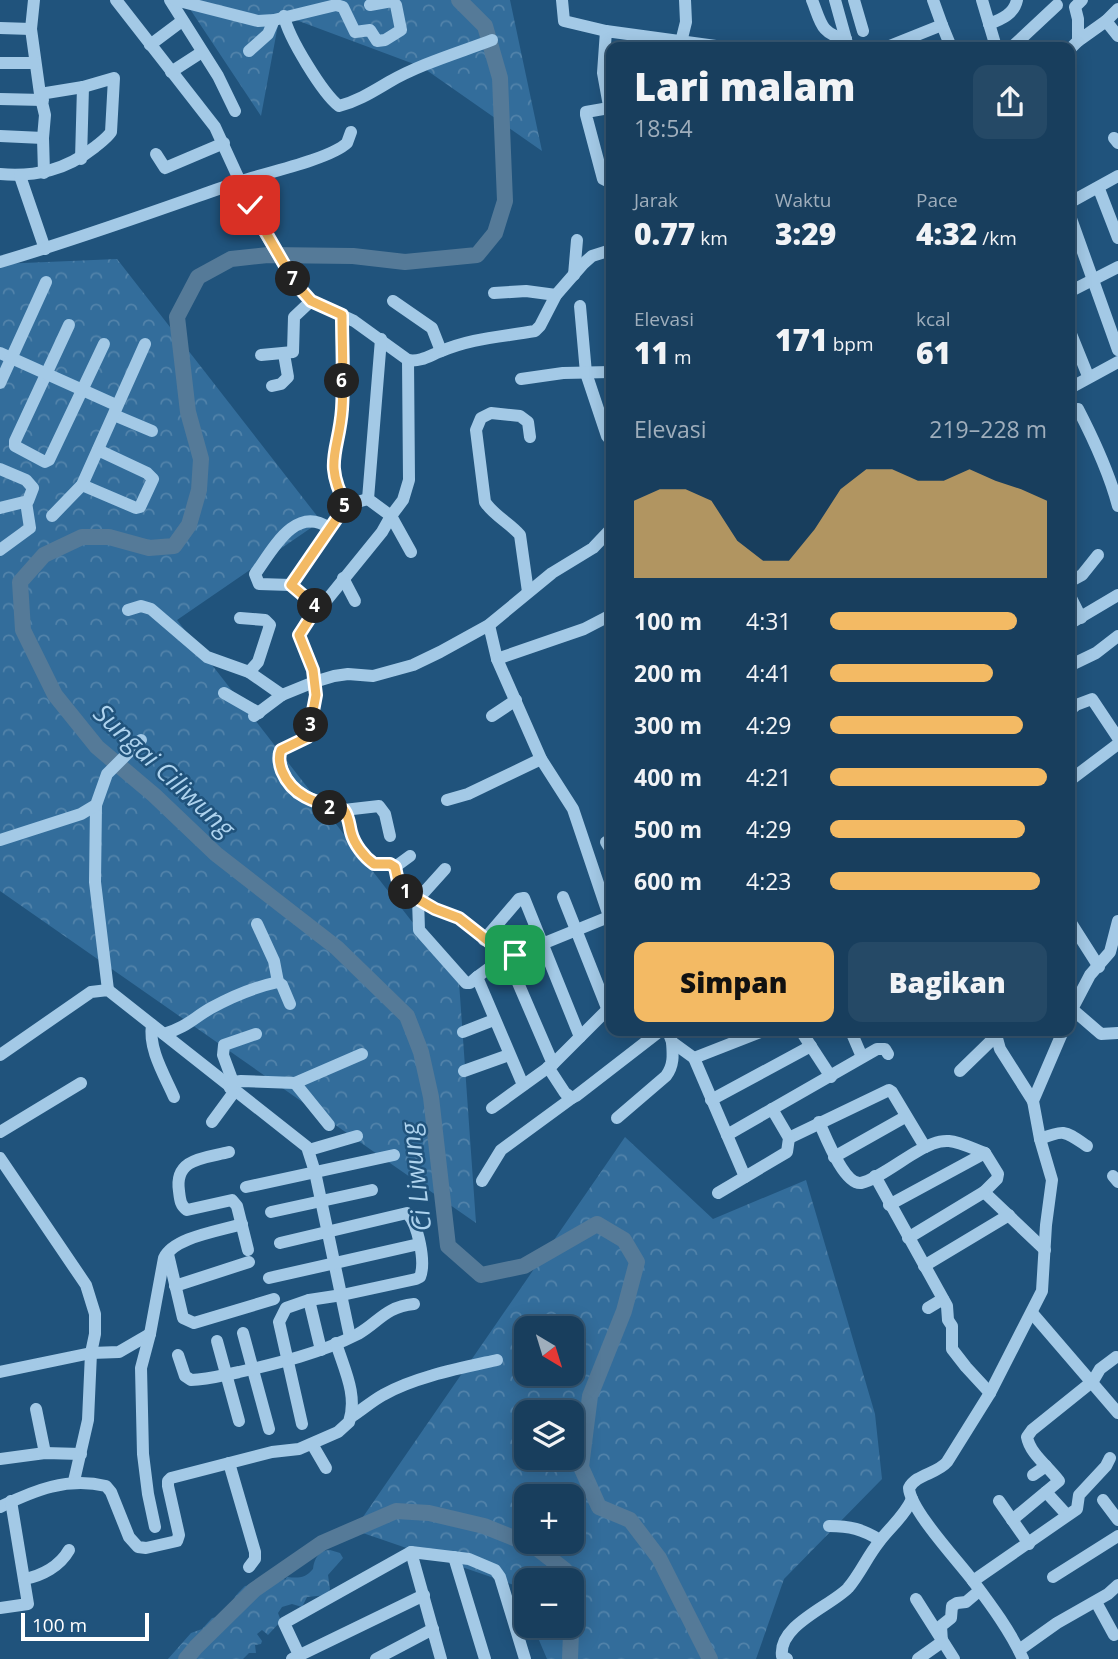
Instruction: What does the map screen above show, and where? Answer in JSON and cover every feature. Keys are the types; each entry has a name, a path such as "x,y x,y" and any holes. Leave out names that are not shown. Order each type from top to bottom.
{"street":[{"path":"34,0 31,29 45,115 44,173"},
{"path":"116,0 123,0"},
{"path":"116,0 215,127 260,225 295,283 311,301 342,315 381,339 408,360 427,358 477,338 535,331 540,326 552,294 592,256 606,252"},
{"path":"173,0 258,21 336,5 343,7 355,32 370,30 379,42 401,30 396,5 392,1 370,5"},
{"path":"173,0 182,21 218,76 235,111"},
{"path":"562,0 565,20 606,32 681,42 686,22 685,0"},
{"path":"812,0 823,29 845,42"},
{"path":"835,0 847,42"},
{"path":"854,0 863,31"},
{"path":"933,0 949,42"},
{"path":"982,0 994,42"},
{"path":"989,24 1003,19 1012,11 1017,0"},
{"path":"1075,42 1078,19 1076,2"},
{"path":"1017,42 1057,5"},
{"path":"1075,45 1118,9"},
{"path":"249,51 271,30 279,18"},
{"path":"279,18 327,94 339,106 365,97 389,82 492,40"},
{"path":"150,45 182,21"},
{"path":"1106,21 1118,36"},
{"path":"900,42 942,25"},
{"path":"0,28 31,29"},
{"path":"606,32 603,73 606,90"},
{"path":"172,72 202,52"},
{"path":"0,63 36,63"},
{"path":"0,99 41,97 114,78 111,132 81,159 44,173 20,176 0,174"},
{"path":"81,159 83,87"},
{"path":"606,112 586,112 603,179 606,180"},
{"path":"0,262 343,147 351,137 351,132"},
{"path":"0,136 43,138"},
{"path":"156,154 162,166 169,167 224,142"},
{"path":"20,176 45,249"},
{"path":"1075,200 1118,176"},
{"path":"1099,189 1118,238"},
{"path":"1075,230 1118,350"},
{"path":"574,275 577,240"},
{"path":"1075,289 1118,267"},
{"path":"0,383 6,355 46,282"},
{"path":"494,293 526,291 552,294"},
{"path":"261,355 294,351 294,317 311,301"},
{"path":"394,301 432,328 441,351"},
{"path":"580,306 586,373 606,433"},
{"path":"342,315 342,411 333,463 335,484 346,505"},
{"path":"69,325 15,441 15,446 21,451 45,462 53,454 104,344"},
{"path":"368,499 381,339"},
{"path":"52,516 82,485 145,344"},
{"path":"1075,344 1088,376"},
{"path":"284,354 290,391"},
{"path":"6,355 82,389 152,431"},
{"path":"390,836 385,814 379,806 344,810 331,808 299,795 289,783 280,764 279,753 308,737 316,695 313,670 299,635 317,607 371,547 404,500 409,480 408,360"},
{"path":"1075,381 1118,362"},
{"path":"521,379 564,373 606,372"},
{"path":"272,386 281,384 288,377"},
{"path":"528,592 520,536 515,528 485,502 476,430 481,418 491,413 520,416 528,422 530,437"},
{"path":"1075,414 1094,440 1115,482 1118,506"},
{"path":"82,485 136,508 140,507 153,480 147,473 98,450"},
{"path":"0,469 32,485 32,495 26,502 0,508"},
{"path":"291,585 346,505 368,499"},
{"path":"368,499 391,516 411,552"},
{"path":"0,550 30,528 26,502"},
{"path":"317,607 291,585 259,584 255,574 279,540 293,526 314,520 328,528"},
{"path":"224,693 257,715 282,695 314,682 334,676 373,676 413,665 488,625 552,573 583,557 606,534"},
{"path":"1075,579 1082,575 1098,555"},
{"path":"343,578 355,601"},
{"path":"1075,621 1118,595"},
{"path":"128,610 141,606 151,609 207,657 249,672 282,695"},
{"path":"240,618 269,622 258,662 249,672"},
{"path":"497,659 584,629 606,618"},
{"path":"488,625 497,659 541,759 573,809 606,906"},
{"path":"1075,663 1096,653 1118,636"},
{"path":"1075,704 1092,699 1118,738"},
{"path":"492,716 516,700"},
{"path":"141,740 107,774 96,805 95,882 108,990 309,1150 350,1337"},
{"path":"1075,776 1118,744"},
{"path":"447,800 468,794 541,759"},
{"path":"0,840 81,814 96,805"},
{"path":"344,810 349,818 354,839 366,857 374,864 390,864 395,867 399,886 418,899 459,918 504,954 515,955 606,919"},
{"path":"395,867 410,856"},
{"path":"445,869 418,899 419,930 466,983 470,983 504,954"},
{"path":"564,897 606,1000"},
{"path":"484,940 519,899 524,898 580,1037"},
{"path":"1075,1004 1090,975 1110,952 1118,921"},
{"path":"257,924 274,961 278,982 290,1004"},
{"path":"1075,931 1099,967"},
{"path":"504,954 550,1066 565,1093 572,1098"},
{"path":"477,977 523,1085"},
{"path":"164,1034 185,1027 223,1002 278,982"},
{"path":"0,1055 91,992 108,990"},
{"path":"492,1108 550,1066 606,1010"},
{"path":"1075,1015 1101,1034 1118,1033"},
{"path":"463,1032 494,1020"},
{"path":"152,1025 153,1047 174,1097"},
{"path":"212,1122 232,1087 223,1055 224,1045 256,1034"},
{"path":"482,1181 501,1150 579,1095 654,1036"},
{"path":"670,1036 694,1058 745,1177"},
{"path":"617,1118 671,1069 673,1059 670,1036"},
{"path":"694,1058 751,1036"},
{"path":"804,1036 831,1077"},
{"path":"853,1036 862,1057"},
{"path":"960,1071 993,1036"},
{"path":"996,1036 1000,1049 1033,1101 1052,1180 1042,1291 990,1393 947,1462 943,1467 912,1482 909,1488 912,1499 945,1548 976,1586 1021,1654 1057,1623 1097,1602 1118,1585"},
{"path":"1033,1101 1061,1036"},
{"path":"711,1100 811,1046"},
{"path":"727,1135 862,1057 881,1049 888,1054"},
{"path":"232,1087 295,1083 362,1054"},
{"path":"464,1071 509,1055"},
{"path":"0,1132 81,1083"},
{"path":"295,1083 329,1125"},
{"path":"789,1138 885,1091 892,1092 925,1147"},
{"path":"718,1194 787,1152 789,1138 772,1109"},
{"path":"834,1157 905,1117"},
{"path":"819,1122 834,1157 850,1178 861,1183 925,1147 948,1141 985,1153 998,1174 997,1180 984,1192 908,1237"},
{"path":"1040,1139 1060,1131 1067,1132 1087,1146"},
{"path":"309,1150 357,1136"},
{"path":"175,1286 249,1256 237,1206 232,1200 187,1210 183,1208 181,1201 178,1181 185,1166 229,1152"},
{"path":"889,1205 985,1153"},
{"path":"246,1187 394,1156"},
{"path":"0,1158 86,1285 95,1314 96,1334 91,1353 88,1420 74,1481"},
{"path":"874,1176 947,1306 948,1320 952,1325 952,1349 990,1393"},
{"path":"271,1212 372,1189"},
{"path":"984,1192 1045,1250"},
{"path":"280,1243 407,1213 412,1220 423,1264 420,1277 309,1300 286,1308 279,1322 302,1424"},
{"path":"924,1266 1009,1214"},
{"path":"155,1527 143,1454 141,1368 164,1258 167,1251 177,1243 242,1224"},
{"path":"269,1278 419,1244"},
{"path":"167,1251 183,1318 194,1323 274,1299"},
{"path":"928,1308 943,1299"},
{"path":"309,1300 321,1350"},
{"path":"178,1355 188,1379 226,1374 321,1350 359,1333 380,1316 403,1305 414,1304"},
{"path":"1032,1313 1118,1413"},
{"path":"243,1333 269,1429"},
{"path":"0,1372 91,1353 119,1352 150,1334"},
{"path":"217,1341 239,1421"},
{"path":"337,1343 351,1385 351,1417"},
{"path":"119,1352 141,1368"},
{"path":"1012,1520 1059,1481 1028,1443 1027,1437 1032,1430 1093,1381 1105,1364 1116,1357"},
{"path":"0,1608 28,1604 6,1504 36,1491 74,1481 106,1486 129,1537 138,1547 173,1543 178,1539 168,1481 171,1478 272,1452 290,1452 345,1427 351,1417 400,1386 497,1360"},
{"path":"36,1409 45,1453"},
{"path":"312,1444 326,1468"},
{"path":"0,1459 45,1453 81,1454"},
{"path":"942,1642 941,1626 951,1618 952,1606 967,1601 998,1555 1029,1544 1077,1509 1079,1495 1107,1466 1110,1458"},
{"path":"229,1462 255,1552 255,1559 250,1567"},
{"path":"1033,1475 1046,1466"},
{"path":"1046,1492 1067,1515"},
{"path":"787,1659 782,1656 781,1650 795,1627 847,1589 880,1540 906,1512 912,1499"},
{"path":"1103,1500 1118,1520"},
{"path":"999,1501 1029,1544"},
{"path":"829,1526 855,1527 880,1540"},
{"path":"1053,1577 1118,1536"},
{"path":"24,1579 61,1564 69,1550"},
{"path":"411,1552 441,1659"},
{"path":"424,1594 296,1657 284,1623 310,1606 411,1552 454,1557 495,1570 500,1577 525,1659"},
{"path":"454,1557 485,1659"},
{"path":"916,1599 954,1659"},
{"path":"1097,1602 1114,1635"},
{"path":"376,1659 433,1629"},
{"path":"918,1659 942,1642"}],"green space":[{"path":"184,0 510,0 542,151 422,67 280,14 261,116"},
{"path":"117,259 321,521 177,620 459,982 476,1223 0,891 0,264"},
{"path":"625,1137 713,1219 806,1180 875,1414 882,1479 784,1579 756,1659 547,1659 538,1638 584,1638 584,1568 514,1568 514,1585 354,1530"},
{"path":"330,1550 340,1553 343,1558 328,1575 330,1589 327,1595 307,1597 302,1607 292,1604 282,1607 278,1613 281,1621 268,1635 262,1630 257,1634 262,1641 261,1644 255,1645 256,1653 249,1653 243,1659 168,1659 191,1633 202,1629 212,1618 224,1616 245,1586 274,1572 278,1572 285,1580 287,1577 304,1576 313,1569 320,1553"}],"waterway":[{"name":"Sungai Ciliwung","path":"459,0 485,26 500,78 505,201 495,233 477,255 405,262 353,256 268,255 231,259 198,277 177,317 188,412 201,459 199,490 189,525 174,546 149,548 109,537 82,537 44,555 20,582 23,630 55,695 97,747 154,795 216,854 337,948 407,1016 421,1052 431,1097 448,1246 481,1275 524,1266 597,1224 624,1240 637,1262 624,1311 590,1396 581,1467 599,1507 630,1520 659,1558 710,1659"},
{"name":"Ci Liwung","path":"186,1659 254,1590 322,1543 396,1511 429,1513 484,1526 534,1546 562,1568"},
{"name":"Ci Liwung","path":"570,1659 571,1638"}],"route":[{"path":"250,205 295,283 311,301 342,315 342,411 333,463 335,484 346,505 291,585 317,607 299,635 299,641 313,670 316,695 308,737 281,750 279,758 282,769 299,795 331,808 344,810 359,848 370,862 395,867 399,886 404,891 435,909 459,918 506,955 515,955"}]}
